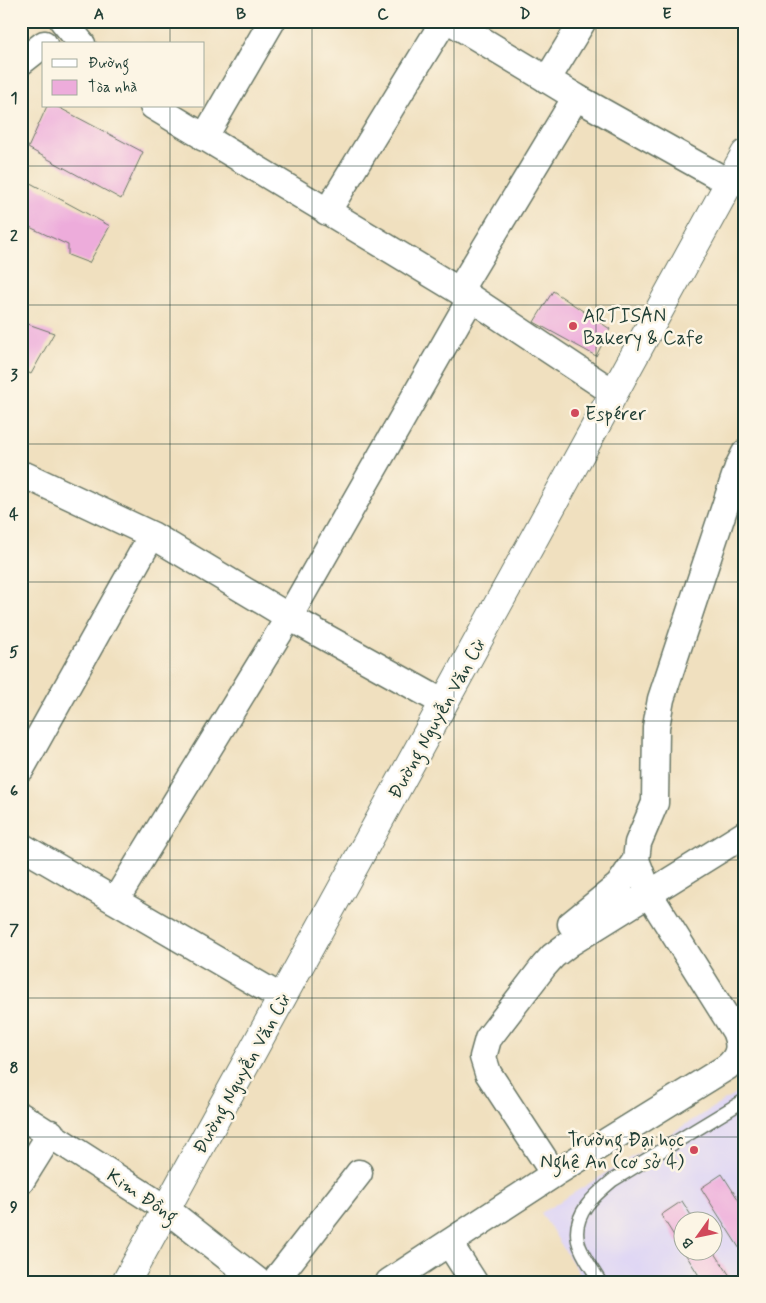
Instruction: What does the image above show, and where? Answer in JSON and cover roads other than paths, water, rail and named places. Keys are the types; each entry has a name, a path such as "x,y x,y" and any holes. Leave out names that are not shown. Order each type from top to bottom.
{"main road":[{"name":"Đường Nguyễn Văn Cừ","path":"126,1282 745,154"}],"street":[{"path":"204,138 272,21"},
{"path":"327,212 444,21"},
{"path":"450,21 576,97 728,182"},
{"path":"547,80 583,21"},
{"path":"48,42 71,30"},
{"path":"21,62 42,46"},
{"path":"115,901 289,617 465,295 576,97"},
{"path":"156,108 465,295 614,393"},
{"path":"571,924 619,885 636,860 638,843 655,803 656,727 661,699 738,467 745,453"},
{"path":"21,476 27,476 152,535 289,617 444,703"},
{"path":"21,770 152,535"},
{"path":"554,1174 488,1073 483,1057 488,1039 553,956 570,943 745,834"},
{"path":"21,846 282,998"},
{"path":"389,1282 554,1174 727,1067 738,1055 740,1047 735,1031 649,894 636,860"},
{"name":"Kim Đồng","path":"21,1116 166,1209 259,1282"},
{"path":"21,1181 50,1134"},
{"path":"274,1282 359,1173"},
{"path":"449,1243 474,1282"}],"lane":[{"path":"600,1282 583,1254 578,1241 577,1227 581,1214 588,1203 613,1180 745,1100"}],"place":[{"name":"ARTISAN Bakery & Cafe","path":"573,326"},
{"name":"Espérer","path":"575,413"},
{"name":"Trường Đại học Nghệ An (cơ sở 4)","path":"694,1150"}]}
